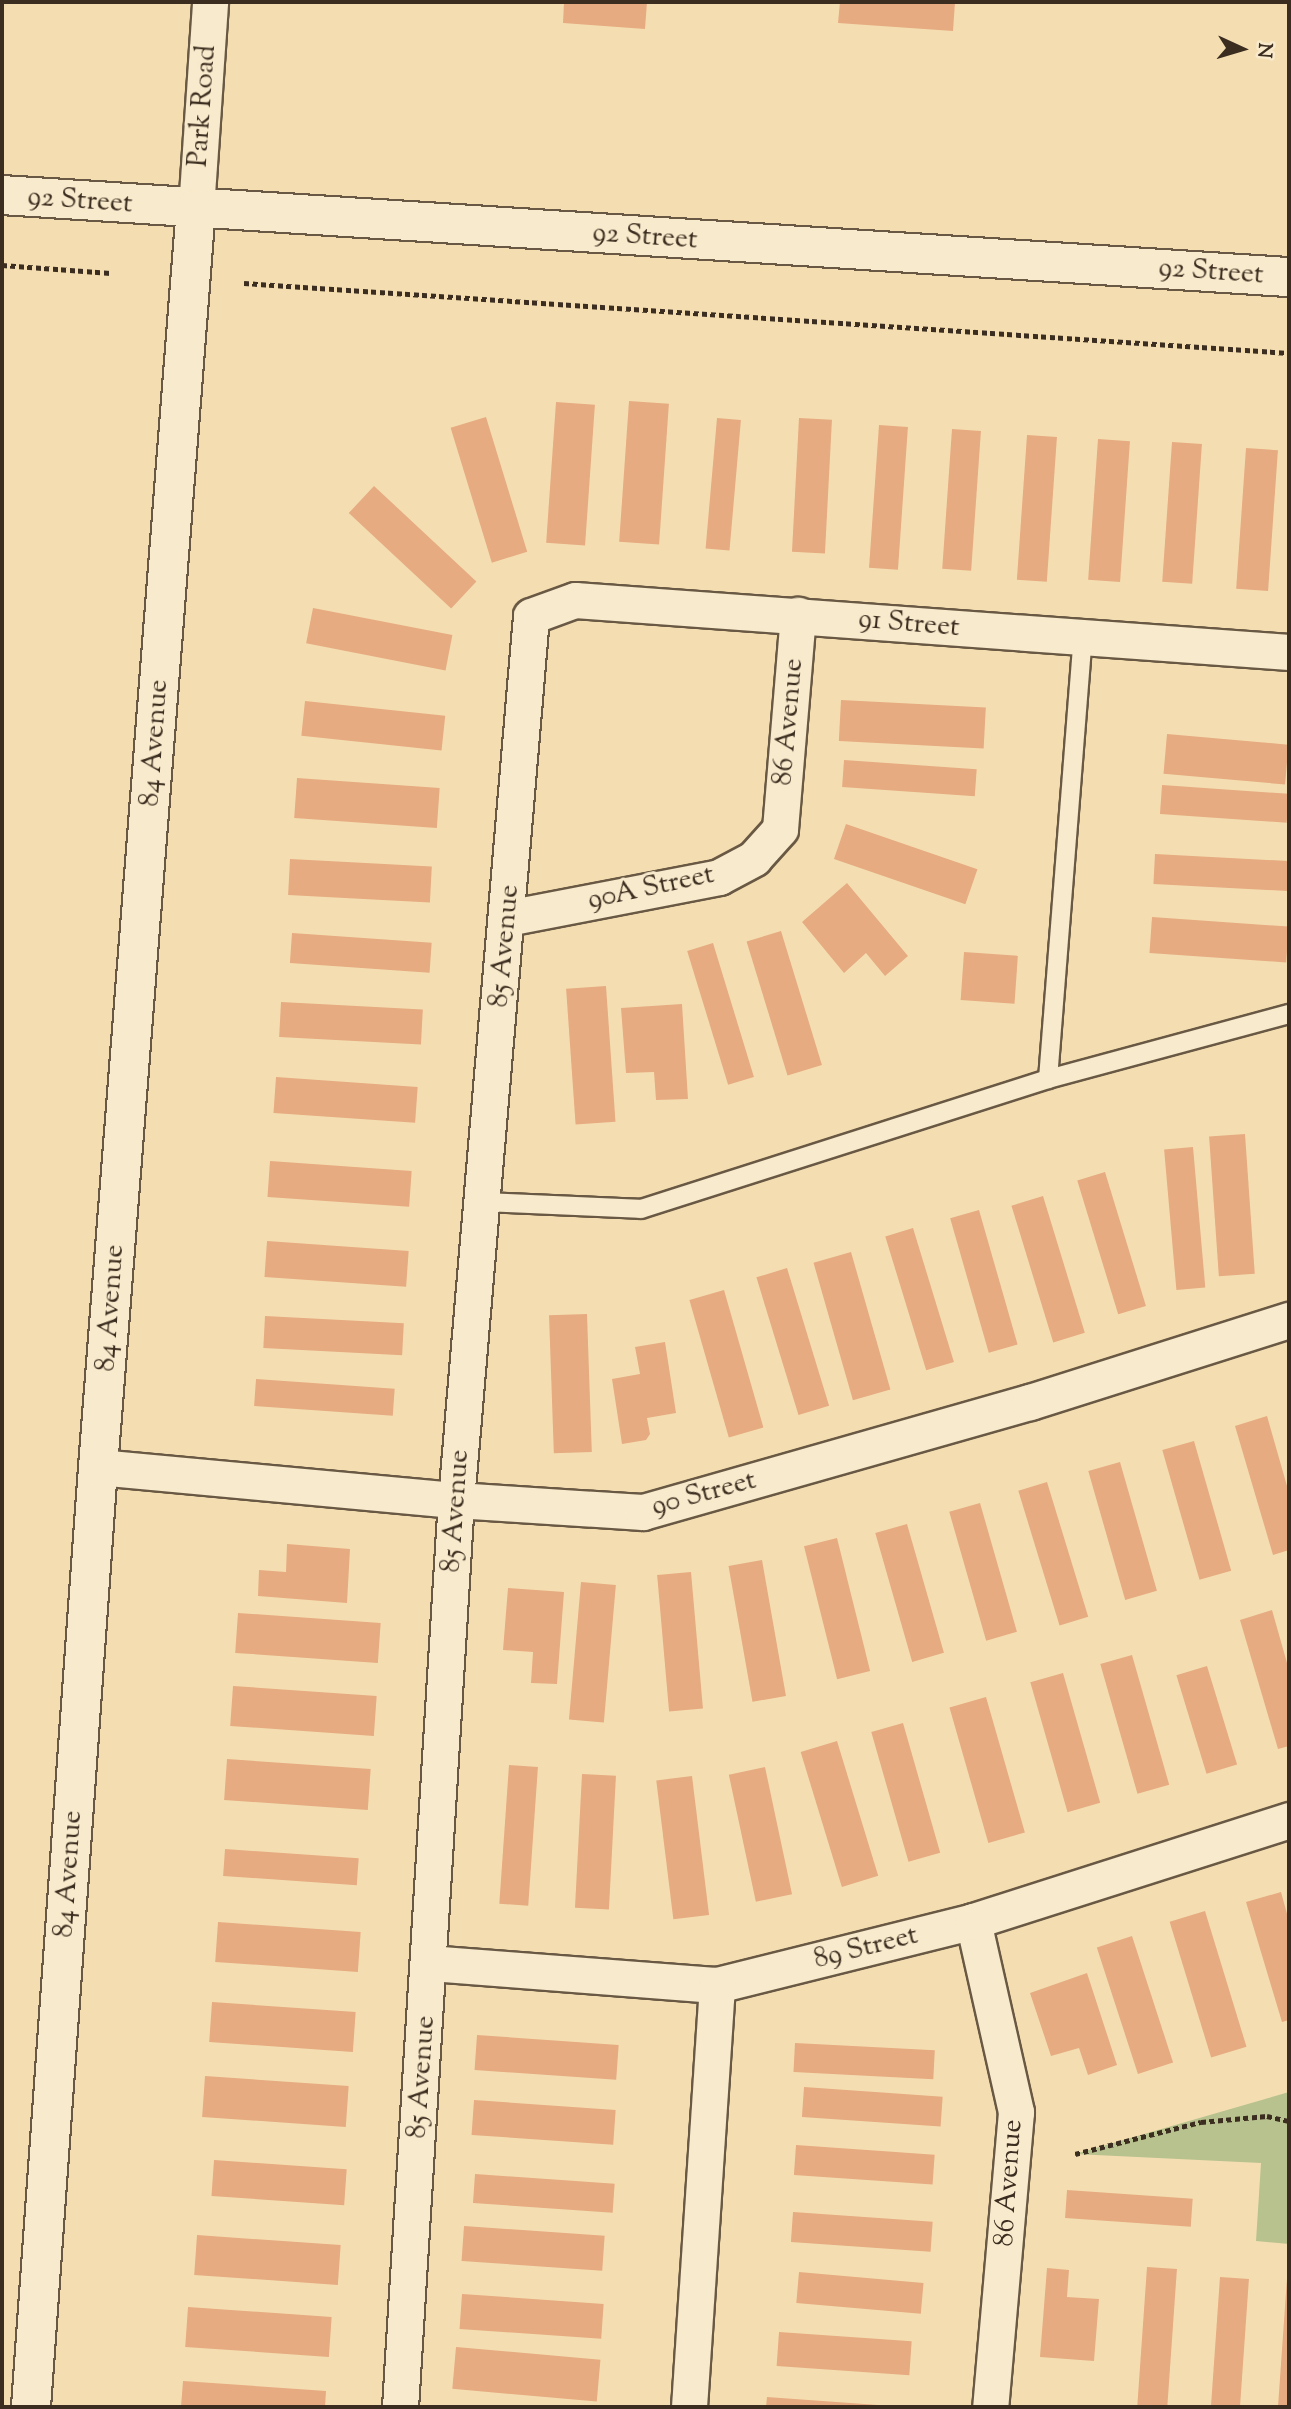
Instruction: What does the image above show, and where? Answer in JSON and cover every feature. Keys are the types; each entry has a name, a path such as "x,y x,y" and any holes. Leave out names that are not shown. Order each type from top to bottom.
{"street":[{"name":"Park Road","path":"196,209 210,2"},
{"name":"92 Street","path":"2,195 1289,277"},
{"name":"84 Avenue","path":"31,2407 99,1467 196,209"},
{"name":"91 Street","path":"531,615 575,600 1289,652"},
{"name":"85 Avenue","path":"400,2407 456,1500 508,918 531,615"},
{"name":"86 Avenue","path":"780,829 798,615"},
{"name":"90A Street","path":"508,918 719,877 754,858 780,829"},
{"name":"90 Street","path":"99,1467 456,1500 643,1512 1030,1402 1289,1320"},
{"name":"89 Street","path":"429,1963 717,1985 973,1921 1289,1820"},
{"name":"86 Avenue","path":"973,1921 1016,2112 990,2407"},
{"path":"689,2407 717,1985"}],"lane":[{"path":"1048,1079 1083,638"},
{"path":"482,1202 641,1209 1048,1079 1289,1014"}],"path":[{"path":"2,265 111,273"},
{"path":"244,283 1289,353"},
{"path":"1075,2154 1201,2122 1267,2116 1289,2122"}],"green space":[{"path":"1289,2092 1289,2244 1256,2241 1261,2163 1075,2154"}],"building":[{"path":"564,2 647,2 645,29 563,23"},
{"path":"840,2 955,2 953,31 838,23"},
{"path":"629,401 669,404 659,544 619,542"},
{"path":"556,402 595,405 585,545 546,543"},
{"path":"486,417 527,552 492,563 451,428"},
{"path":"717,418 741,420 729,551 706,549"},
{"path":"799,418 832,420 825,554 792,552"},
{"path":"879,425 908,427 898,570 869,568"},
{"path":"952,429 981,431 971,571 942,569"},
{"path":"1027,435 1057,437 1047,582 1017,580"},
{"path":"1098,439 1130,441 1120,582 1088,580"},
{"path":"1172,442 1202,444 1192,584 1162,582"},
{"path":"1246,448 1278,450 1268,591 1236,589"},
{"path":"374,486 476,581 451,609 349,513"},
{"path":"313,608 452,635 446,670 306,643"},
{"path":"841,700 986,708 984,749 839,741"},
{"path":"305,701 445,716 442,751 301,736"},
{"path":"1167,734 1289,745 1285,784 1164,774"},
{"path":"844,760 977,769 975,796 842,787"},
{"path":"297,778 440,788 437,828 294,818"},
{"path":"1162,785 1289,794 1287,823 1160,814"},
{"path":"846,824 977,869 965,904 834,859"},
{"path":"1155,854 1289,861 1287,891 1153,884"},
{"path":"290,859 432,866 430,902 288,895"},
{"path":"847,883 908,956 885,976 866,953 844,973 802,922"},
{"path":"1152,917 1289,927 1286,962 1149,953"},
{"path":"781,931 822,1065 788,1075 747,942"},
{"path":"292,933 432,943 430,973 290,963"},
{"path":"713,943 754,1077 728,1085 687,951"},
{"path":"964,952 1018,956 1015,1004 961,1000"},
{"path":"606,986 615,1122 576,1124 566,989"},
{"path":"281,1002 423,1009 421,1044 279,1037"},
{"path":"682,1004 688,1099 656,1100 654,1072 626,1073 621,1008"},
{"path":"276,1077 418,1087 415,1123 273,1113"},
{"path":"1245,1134 1255,1274 1219,1276 1209,1137"},
{"path":"1193,1147 1205,1287 1176,1290 1164,1150"},
{"path":"270,1161 412,1171 409,1207 267,1197"},
{"path":"1105,1172 1146,1306 1118,1314 1077,1180"},
{"path":"1043,1196 1085,1333 1053,1342 1011,1206"},
{"path":"979,1210 1018,1345 989,1353 950,1218"},
{"path":"913,1228 954,1362 926,1370 885,1236"},
{"path":"267,1241 409,1251 406,1287 264,1277"},
{"path":"851,1252 890,1389 853,1400 814,1263"},
{"path":"787,1268 829,1406 798,1415 756,1277"},
{"path":"724,1290 763,1427 729,1437 689,1300"},
{"path":"587,1314 592,1452 554,1453 549,1315"},
{"path":"265,1316 404,1323 402,1355 263,1348"},
{"path":"665,1342 676,1413 647,1418 650,1434 646,1440 622,1444 612,1379 640,1374 635,1347"},
{"path":"256,1379 395,1389 393,1416 254,1406"},
{"path":"1267,1416 1289,1493 1289,1550 1273,1555 1235,1426"},
{"path":"1194,1441 1231,1571 1199,1580 1162,1450"},
{"path":"1120,1462 1157,1591 1125,1600 1088,1471"},
{"path":"1047,1482 1088,1617 1060,1626 1018,1491"},
{"path":"980,1503 1017,1632 986,1641 949,1512"},
{"path":"907,1524 944,1653 912,1662 875,1533"},
{"path":"837,1538 870,1671 837,1679 804,1546"},
{"path":"287,1544 350,1549 347,1603 258,1596 259,1570 286,1572"},
{"path":"762,1560 786,1696 752,1702 729,1566"},
{"path":"691,1572 703,1708 669,1711 657,1575"},
{"path":"581,1582 616,1585 604,1723 569,1719"},
{"path":"508,1588 564,1592 557,1684 531,1683 533,1652 503,1650"},
{"path":"1272,1610 1289,1670 1289,1746 1278,1749 1240,1620"},
{"path":"238,1613 381,1623 378,1663 235,1653"},
{"path":"1132,1655 1169,1785 1137,1794 1100,1664"},
{"path":"1207,1666 1237,1764 1207,1774 1176,1675"},
{"path":"1063,1673 1100,1803 1068,1812 1030,1682"},
{"path":"233,1686 377,1696 374,1736 230,1726"},
{"path":"986,1697 1025,1833 988,1843 949,1707"},
{"path":"903,1723 940,1853 908,1862 871,1732"},
{"path":"837,1741 878,1876 842,1887 801,1752"},
{"path":"227,1759 371,1769 368,1810 224,1800"},
{"path":"509,1765 538,1767 528,1906 499,1904"},
{"path":"765,1767 792,1894 756,1902 729,1775"},
{"path":"582,1774 616,1776 609,1910 575,1908"},
{"path":"692,1776 709,1915 673,1919 656,1780"},
{"path":"225,1849 359,1858 357,1885 223,1876"},
{"path":"1281,1892 1289,1921 1289,2020 1282,2022 1246,1902"},
{"path":"1205,1911 1247,2047 1211,2058 1170,1922"},
{"path":"218,1922 361,1932 358,1972 215,1962"},
{"path":"1132,1936 1173,2062 1138,2074 1097,1947"},
{"path":"1087,1973 1117,2065 1088,2075 1079,2048 1051,2056 1030,1993"},
{"path":"212,2002 356,2012 353,2052 209,2042"},
{"path":"477,2035 619,2045 616,2080 475,2070"},
{"path":"795,2043 935,2050 933,2079 793,2072"},
{"path":"205,2076 349,2086 346,2127 202,2117"},
{"path":"804,2087 943,2097 941,2127 802,2117"},
{"path":"474,2100 616,2110 613,2145 472,2135"},
{"path":"796,2145 935,2155 933,2185 794,2175"},
{"path":"214,2160 347,2169 344,2205 211,2196"},
{"path":"475,2174 615,2184 613,2213 473,2203"},
{"path":"1067,2190 1193,2199 1191,2227 1065,2218"},
{"path":"793,2212 933,2222 931,2252 791,2242"},
{"path":"464,2226 605,2236 602,2271 462,2261"},
{"path":"197,2235 341,2245 338,2285 194,2275"},
{"path":"1147,2267 1177,2269 1167,2407 1137,2406"},
{"path":"1047,2268 1069,2270 1067,2297 1099,2299 1094,2361 1040,2357"},
{"path":"799,2272 924,2283 921,2314 796,2303"},
{"path":"1220,2277 1249,2279 1240,2407 1211,2407"},
{"path":"1287,2278 1289,2407 1278,2407"},
{"path":"462,2294 604,2304 601,2339 460,2329"},
{"path":"188,2307 332,2317 329,2357 185,2347"},
{"path":"779,2332 912,2341 909,2375 777,2366"},
{"path":"456,2347 600,2360 597,2401 452,2389"},
{"path":"183,2381 326,2391 325,2407 181,2407"},
{"path":"767,2397 878,2405 878,2407 766,2407"}]}
